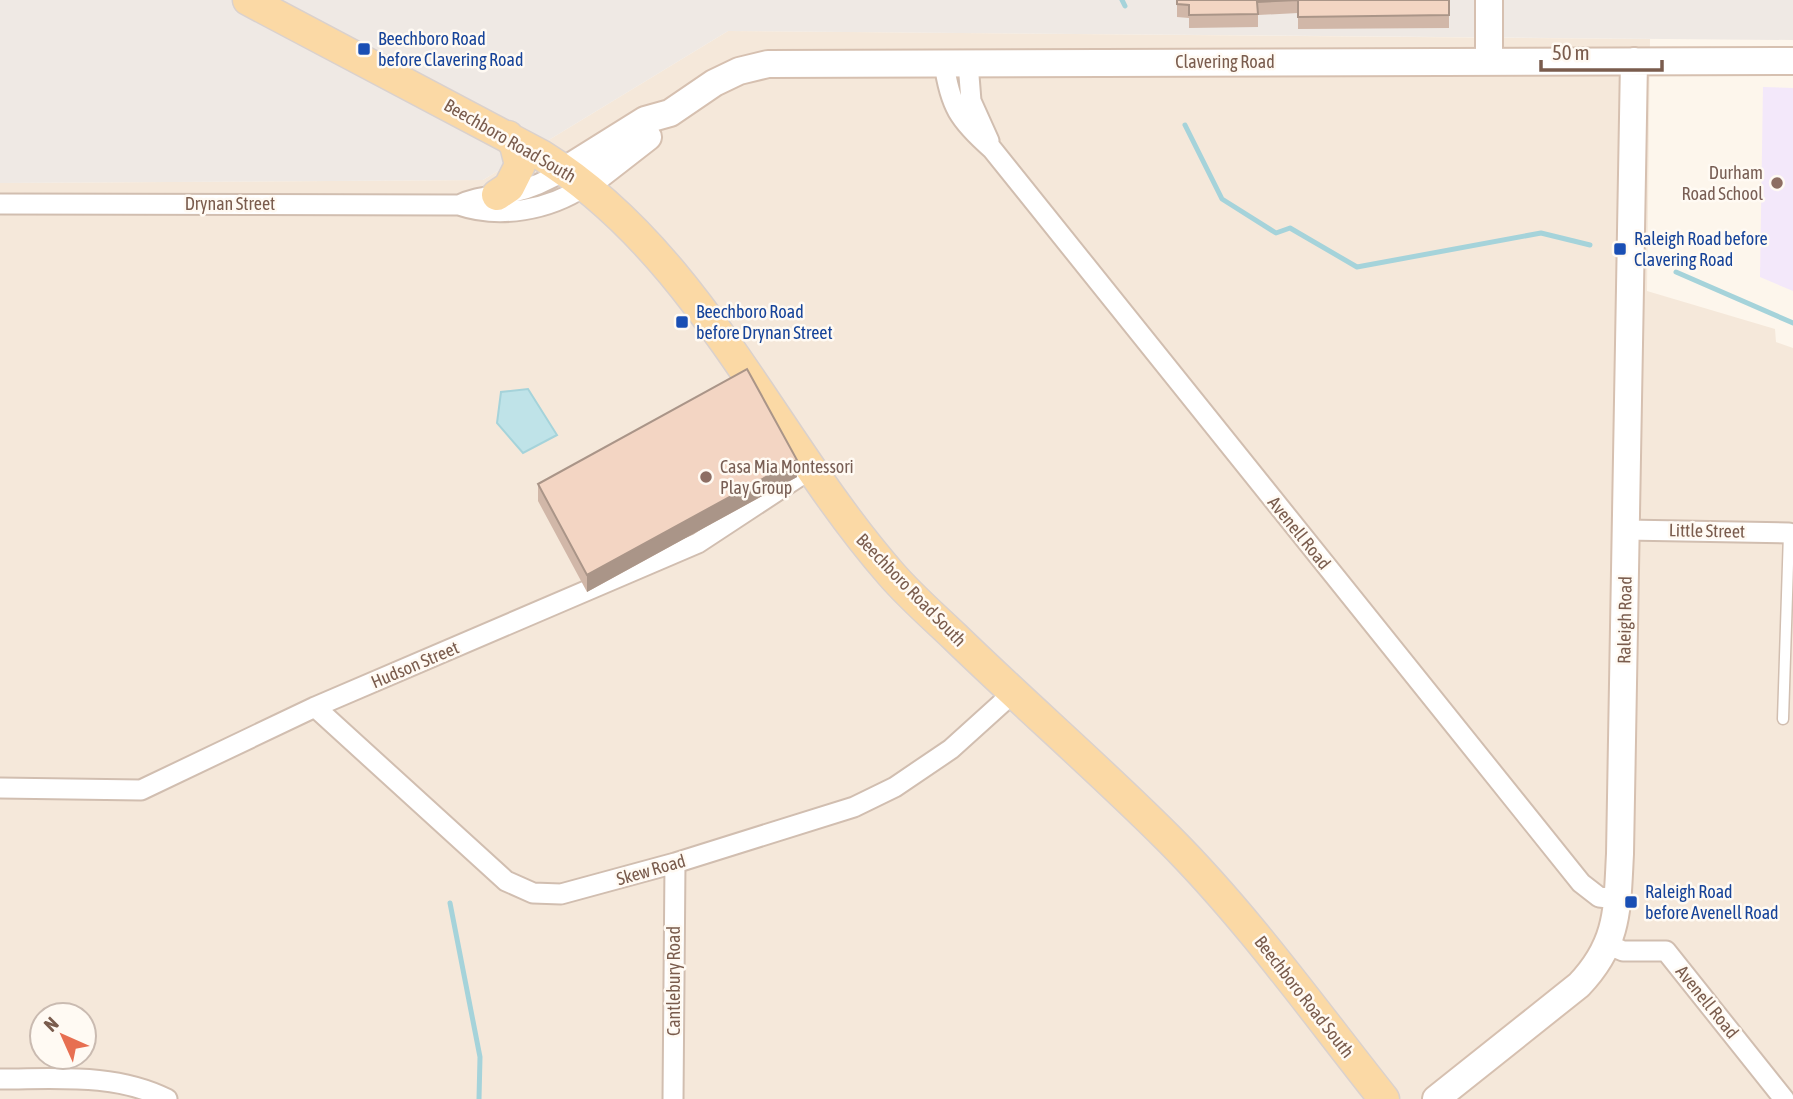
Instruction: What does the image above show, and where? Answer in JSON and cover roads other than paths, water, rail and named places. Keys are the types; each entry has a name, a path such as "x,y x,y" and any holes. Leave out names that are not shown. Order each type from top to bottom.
{"main road":[{"name":"Beechboro Road South","path":"248,0 508,136 575,178 627,222 703,314 809,470 894,578 1189,859 1250,930 1384,1099"},
{"path":"497,195 509,187 520,165 515,145 508,136"}],"street":[{"path":"1489,0 1489,60"},
{"name":"Raleigh Road","path":"1436,1099 1578,985 1599,964 1609,945 1618,899 1634,61"},
{"name":"Clavering Road","path":"575,178 645,120 670,113 714,83 753,66 793,63 1793,61"},
{"name":"Avenell Road","path":"956,63 948,93 965,126 992,149 1572,872 1592,893 1618,899"},
{"name":"Drynan Street","path":"459,205 473,197 497,195 575,178"},
{"name":"Drynan Street","path":"0,204 459,205 482,210 528,209 551,204 575,178"},
{"name":"Hudson Street","path":"0,788 141,790 315,707 698,543 809,470"},
{"name":"Little Street","path":"1626,530 1791,532"},
{"name":"Skew Road","path":"315,707 481,862 506,881 533,893 561,894 675,863 854,807 895,787 951,749 1013,693"},
{"name":"Cantlebury Road","path":"673,1099 675,863"},
{"name":"Avenell Road","path":"1609,945 1623,951 1666,951 1784,1099"},
{"path":"0,1079 100,1079 143,1087 167,1099"}],"lane":[{"path":"1783,719 1791,532"}],"water":[{"path":"528,389 557,435 523,453 497,423 501,392"}],"waterway":[{"path":"1122,0 1125,6"},
{"path":"1185,125 1222,199 1276,233 1290,228 1357,267 1541,233 1590,245"},
{"path":"1676,272 1793,323"},
{"path":"450,903 480,1057 479,1099"}],"place":[{"name":"Beechboro Road before Clavering Road","path":"364,49"},
{"name":"Durham Road School","path":"1777,183"},
{"name":"Raleigh Road before Clavering Road","path":"1620,249"},
{"name":"Beechboro Road before Drynan Street","path":"682,322"},
{"name":"Casa Mia Montessori Play Group","path":"706,477"},
{"name":"Raleigh Road before Avenell Road","path":"1631,902"}]}
